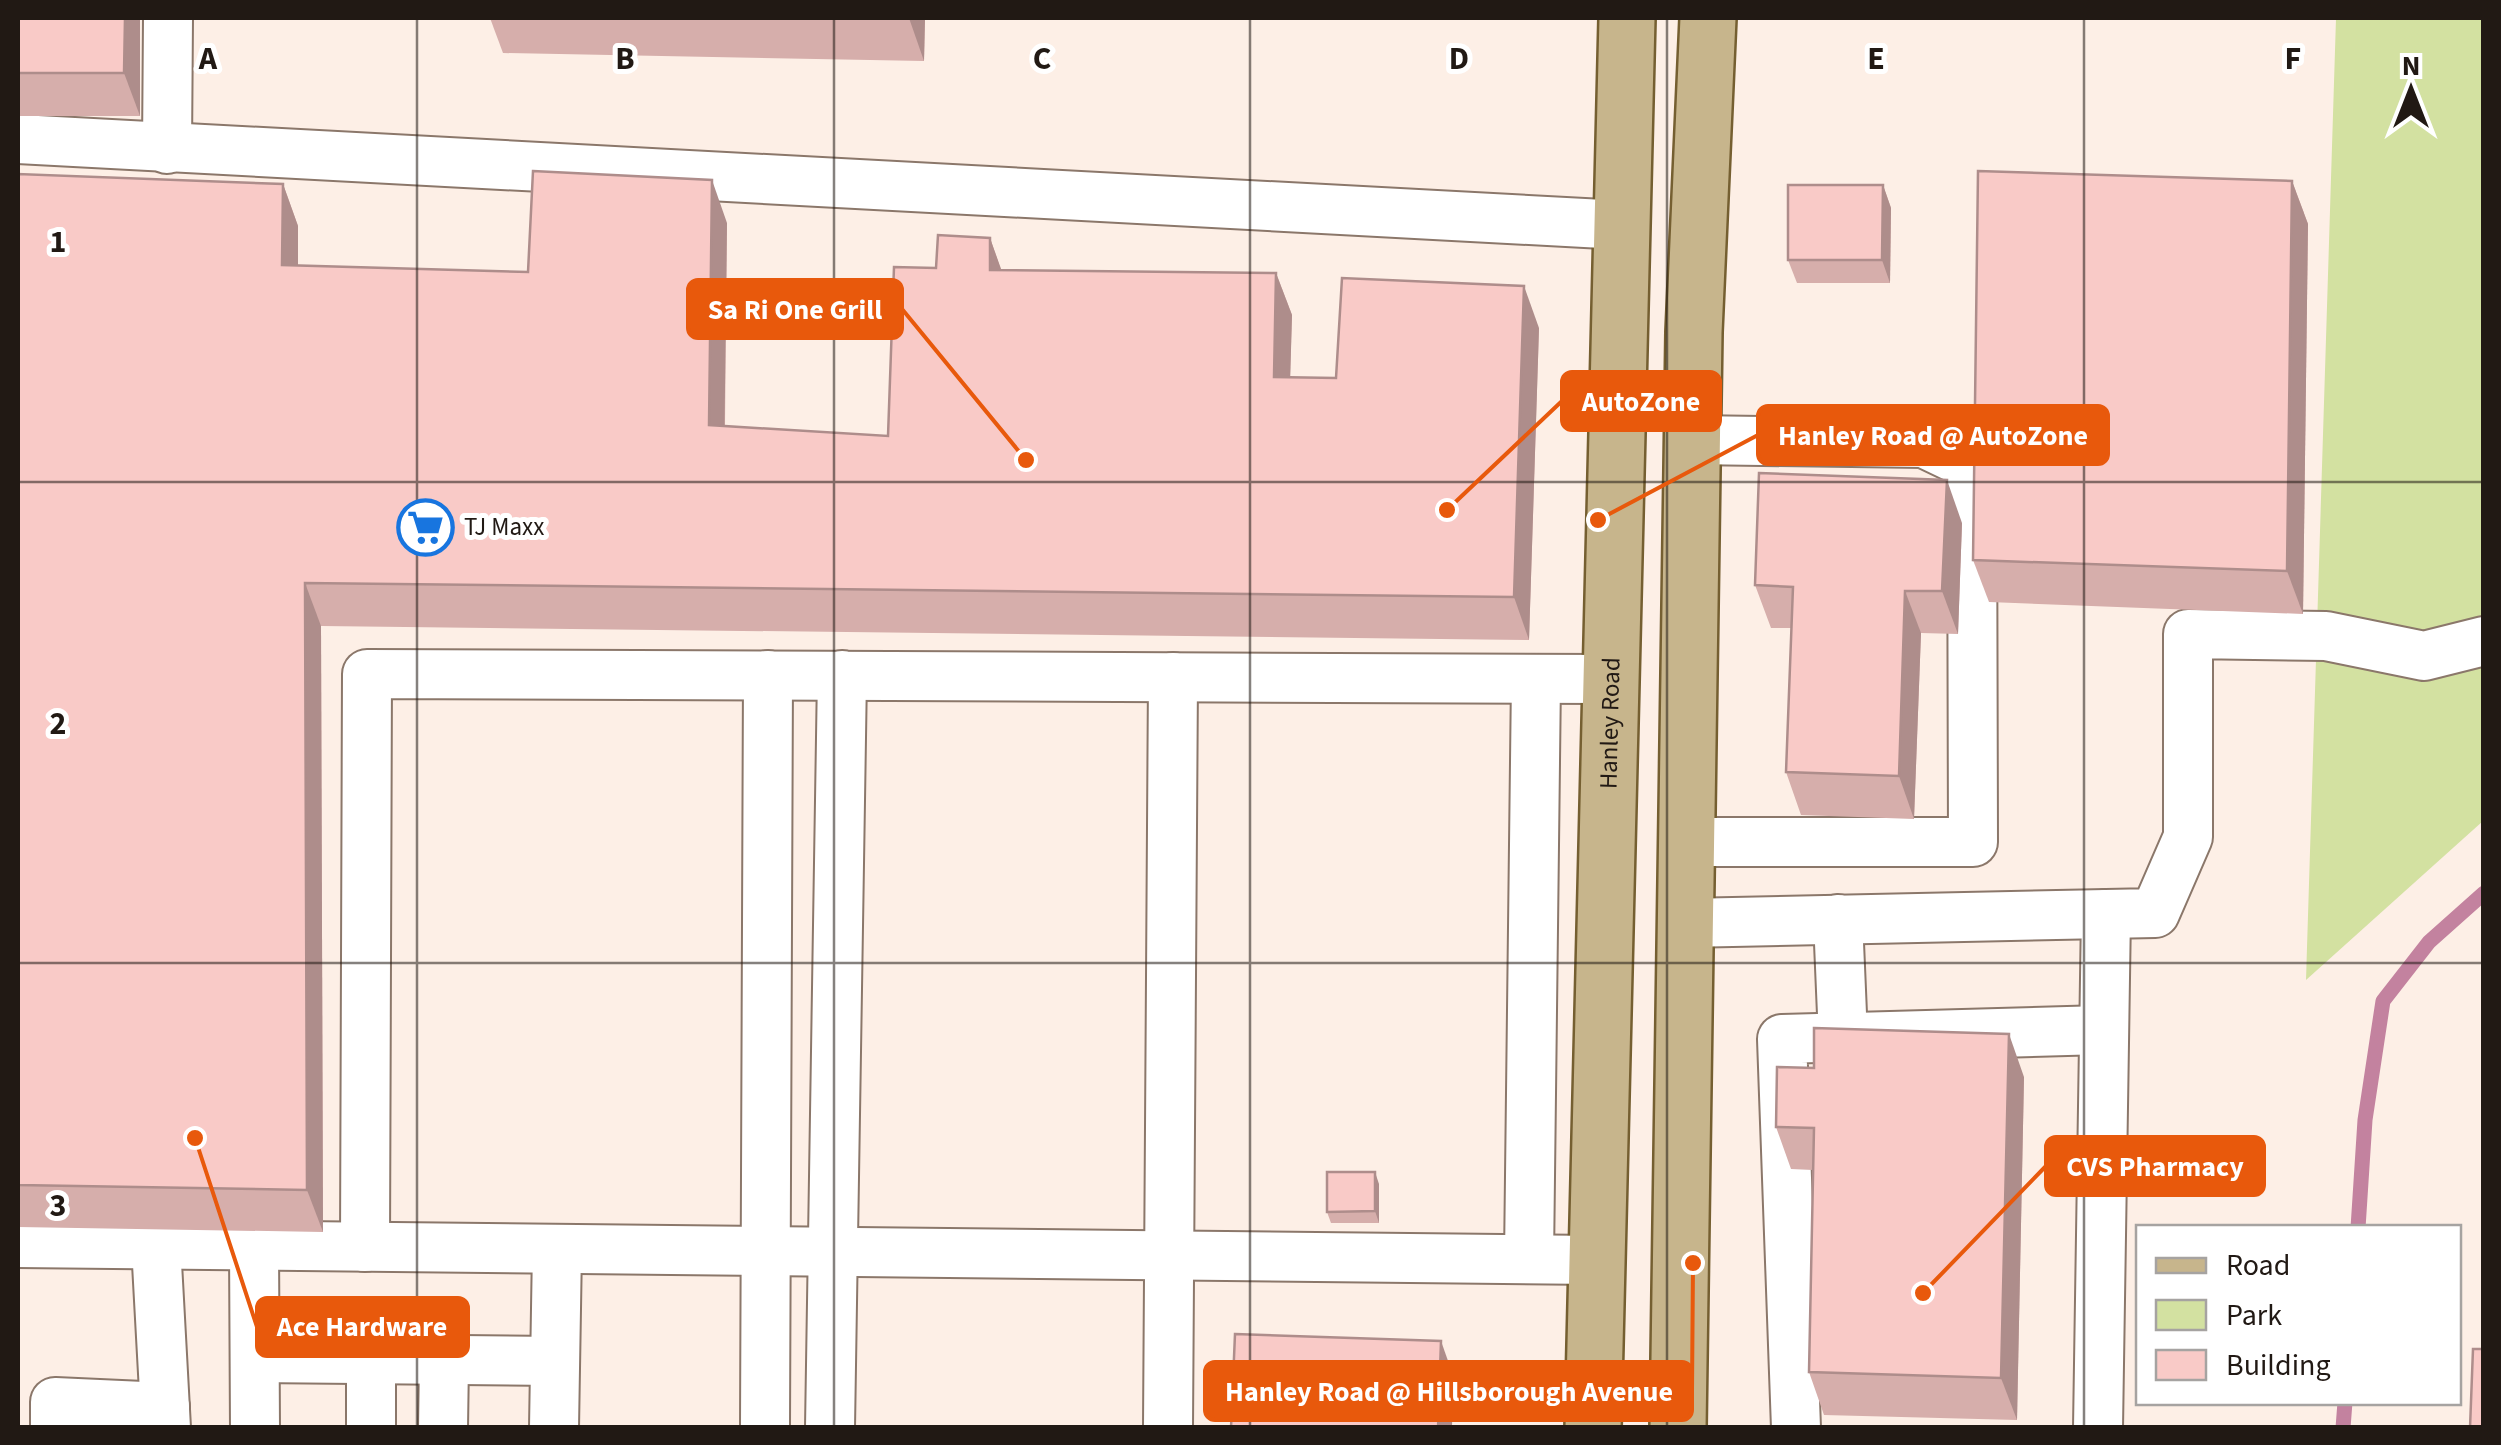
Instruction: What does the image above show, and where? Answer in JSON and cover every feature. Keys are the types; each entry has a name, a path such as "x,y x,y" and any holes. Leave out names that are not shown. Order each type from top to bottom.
{"main road":[{"name":"Hanley Road","path":"1593,1428 1608,678 1627,18"},
{"path":"1678,1428 1692,440 1708,18"},
{"path":"1608,678 1689,680"},
{"path":"1603,924 1685,923"}],"lane":[{"path":"167,149 168,18"},
{"path":"18,140 1622,224"},
{"path":"1686,842 1973,842 1972,466 1924,443 1692,440"},
{"path":"1685,923 2155,913 2188,837 2188,634 2326,636 2424,656 2484,642"},
{"path":"365,1247 367,674 1608,678"},
{"path":"765,1428 768,675"},
{"path":"830,1428 842,675"},
{"path":"1168,1428 1173,677"},
{"path":"1529,1259 1536,678"},
{"path":"2098,1428 2106,914"},
{"path":"1838,920 1843,1038"},
{"path":"1796,1428 1782,1040 2103,1030"},
{"path":"18,1243 1597,1260"},
{"path":"42,1409 165,1417 156,1244"},
{"path":"254,1246 255,1428"},
{"path":"554,1428 557,1250"},
{"path":"255,1358 555,1361"},
{"path":"371,1360 371,1428"},
{"path":"444,1360 444,1428"}],"green space":[{"path":"2336,18 2483,18 2483,821 2306,980"}],"building":[{"path":"18,18 125,18 124,73 18,73"},
{"path":"533,171 712,180 709,425 888,436 894,267 936,268 938,235 990,238 990,270 1276,273 1274,377 1336,378 1342,278 1524,286 1514,597 305,583 307,1190 18,1185 18,174 283,184 282,265 528,272"},
{"path":"1978,171 2292,181 2287,571 1973,560"},
{"path":"1788,185 1883,185 1882,260 1788,260"},
{"path":"1759,473 1947,480 1942,591 1905,591 1899,776 1786,772 1793,587 1755,585"},
{"path":"1814,1028 2009,1034 2001,1378 1809,1372 1814,1128 1776,1127 1777,1067 1814,1068"},
{"path":"1327,1172 1375,1172 1375,1211 1327,1212"},
{"path":"1235,1334 1441,1341 1438,1428 1231,1428"},
{"path":"2473,1349 2484,1349 2484,1428 2470,1428"}],"waterway":[{"path":"2358,1225 2365,1120 2383,1001 2429,942 2484,893"},
{"path":"2343,1428 2345,1405"}],"place":[{"name":"Sa Ri One Grill","path":"1026,460"},
{"name":"AutoZone","path":"1447,510"},
{"name":"Hanley Road @ AutoZone","path":"1598,520"},
{"name":"TJ Maxx","path":"425,527"},
{"name":"Ace Hardware","path":"195,1138"},
{"name":"Hanley Road @ Hillsborough Avenue","path":"1693,1263"},
{"name":"CVS Pharmacy","path":"1923,1293"}]}
